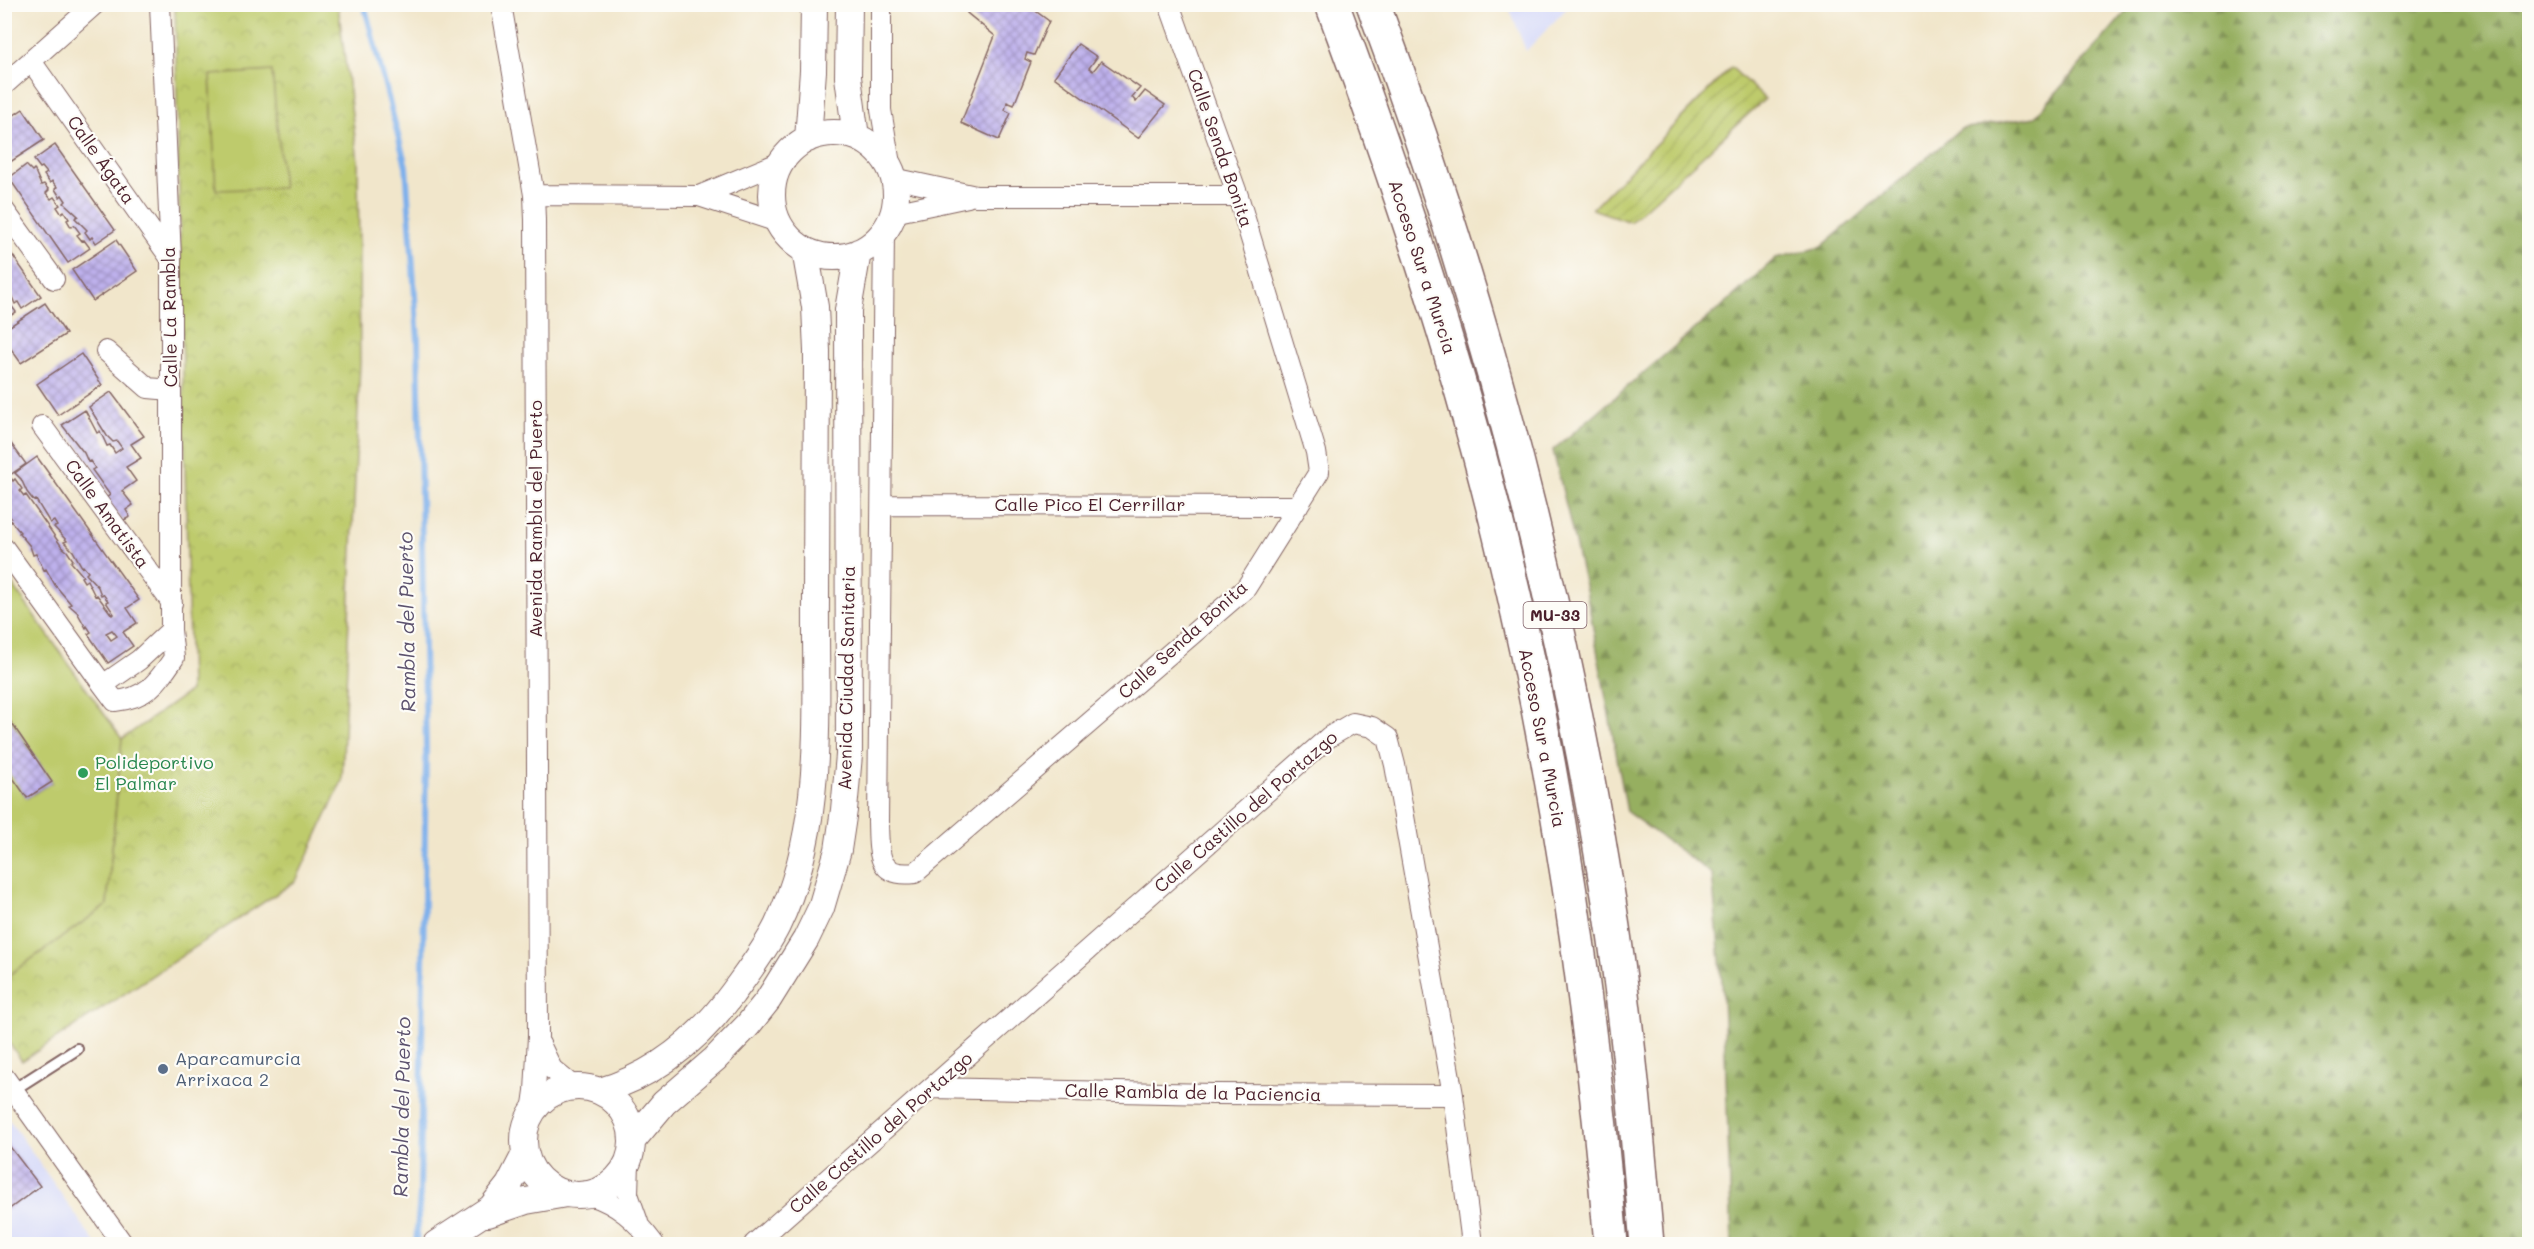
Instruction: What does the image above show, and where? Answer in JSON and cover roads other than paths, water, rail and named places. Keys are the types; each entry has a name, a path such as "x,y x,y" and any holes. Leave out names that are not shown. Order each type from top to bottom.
{"highway":[{"path":"1319,4 1353,60"},
{"name":"Acceso Sur a Murcia","path":"1332,4 1441,321 1473,432 1520,620 1574,917 1601,1126 1611,1245"},
{"name":"Acceso Sur a Murcia","path":"1373,4 1443,203 1508,421 1555,612 1609,901 1632,1076 1647,1245"}],"street":[{"name":"Calle La Rambla","path":"103,684 115,701 133,699 158,682 174,658 171,630 171,260 160,4"},
{"name":"Avenida Rambla del Puerto","path":"501,4 534,195 538,1036 537,1077 532,1112"},
{"path":"808,139 813,71 814,4"},
{"path":"849,4 848,76 856,137"},
{"path":"881,4 881,110 896,194 889,222 883,505"},
{"name":"Calle Senda Bonita","path":"883,505 879,854 886,868 898,875 915,873 1246,588 1319,472 1316,452 1238,196 1169,4"},
{"path":"4,85 87,7"},
{"name":"Calle Ágata","path":"31,61 171,260"},
{"path":"976,195 889,222 877,240 858,252 831,257 805,250 794,243 778,222 772,197 774,179 782,162 793,149 808,139 824,134 856,137 877,150 892,174 976,195 1238,196"},
{"path":"699,196 782,162"},
{"path":"534,195 699,196 778,222"},
{"path":"4,210 54,279"},
{"name":"Avenida Ciudad Sanitaria","path":"600,1091 620,1085 655,1068 688,1044 706,1025 742,981 777,926 800,864 809,825 815,754 817,351 815,307 805,250"},
{"name":"Avenida Ciudad Sanitaria","path":"631,1151 664,1103 731,1043 768,1000 806,939 831,880 844,810 849,755 848,310 858,252"},
{"path":"106,351 148,388 171,390"},
{"name":"Calle Amatista","path":"42,426 172,603"},
{"name":"Calle Pico El Cerrillar","path":"883,505 1298,506"},
{"path":"4,548 103,684 139,660 171,630"},
{"name":"Calle Castillo del Portazgo","path":"754,1245 1329,737 1353,723 1372,727 1388,738 1453,1095 1472,1245"},
{"name":"Avenida Rambla del Puerto","path":"538,1036 546,1060 552,1069 574,1087"},
{"path":"9,1083 122,1244"},
{"path":"640,1227 628,1194 631,1151 627,1116 611,1097 600,1091 574,1087 550,1095 532,1112 524,1132 525,1154 536,1176 555,1191 614,1204 640,1227 654,1245"},
{"name":"Calle Rambla de la Paciencia","path":"932,1088 1213,1094 1453,1095"},
{"path":"472,1222 510,1205 578,1195 613,1183 631,1151"},
{"path":"436,1245 472,1222 502,1196 525,1154"}],"lane":[{"path":"9,1083 77,1049"}],"waterway":[{"name":"Rambla del Puerto","path":"364,4 406,166 418,340 426,751 420,1196 416,1244"}],"place":[{"name":"Polideportivo El Palmar","path":"83,773"},
{"name":"Aparcamurcia Arrixaca 2","path":"163,1069"}]}
